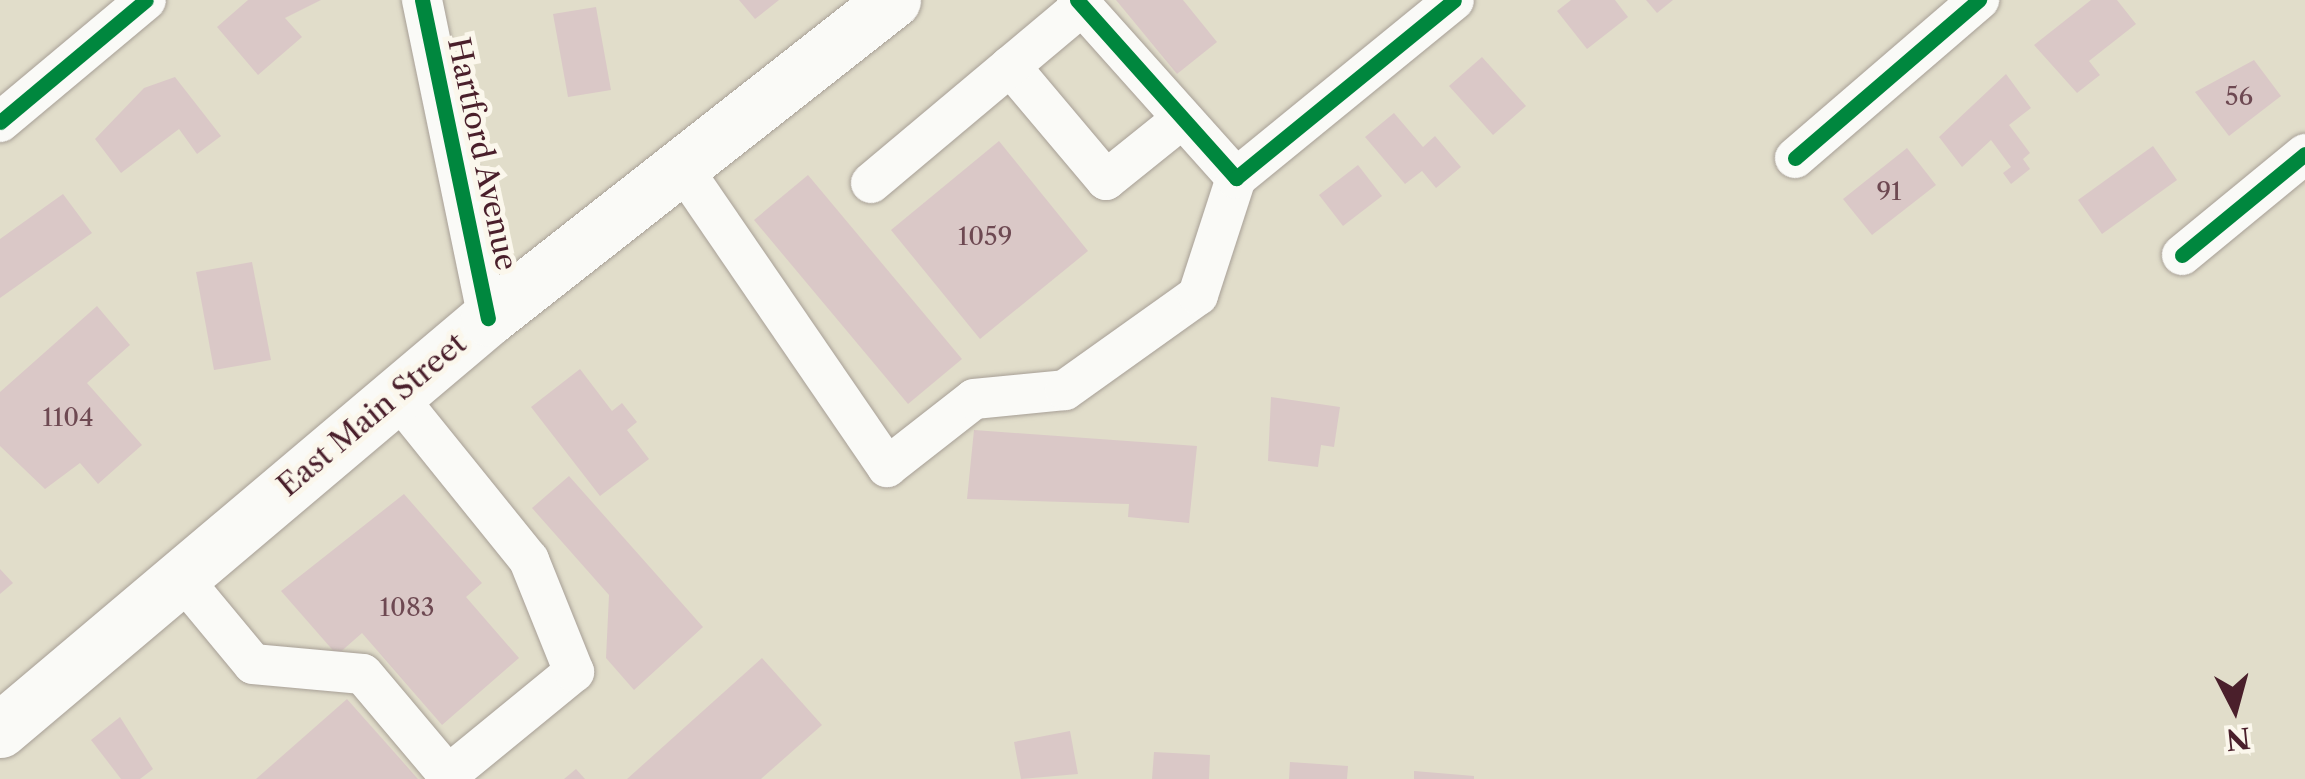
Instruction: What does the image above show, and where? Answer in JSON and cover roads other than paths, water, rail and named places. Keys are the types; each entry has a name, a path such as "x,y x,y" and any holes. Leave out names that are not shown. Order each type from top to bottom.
{"highway":[{"name":"East Main Street","path":"0,730 488,318 893,0"}],"street":[{"path":"0,122 146,0"},
{"name":"Hartford Avenue","path":"422,0 488,318"},
{"path":"681,166 887,468 974,399 1064,390 1198,295 1236,178 1454,0"},
{"path":"1795,158 1980,0"},
{"path":"870,184 1079,3 1236,178"},
{"path":"1010,66 1106,180 1182,119"},
{"path":"2182,255 2305,154"},
{"path":"180,576 253,664 363,674 448,776 574,672 530,560 396,395"}]}
